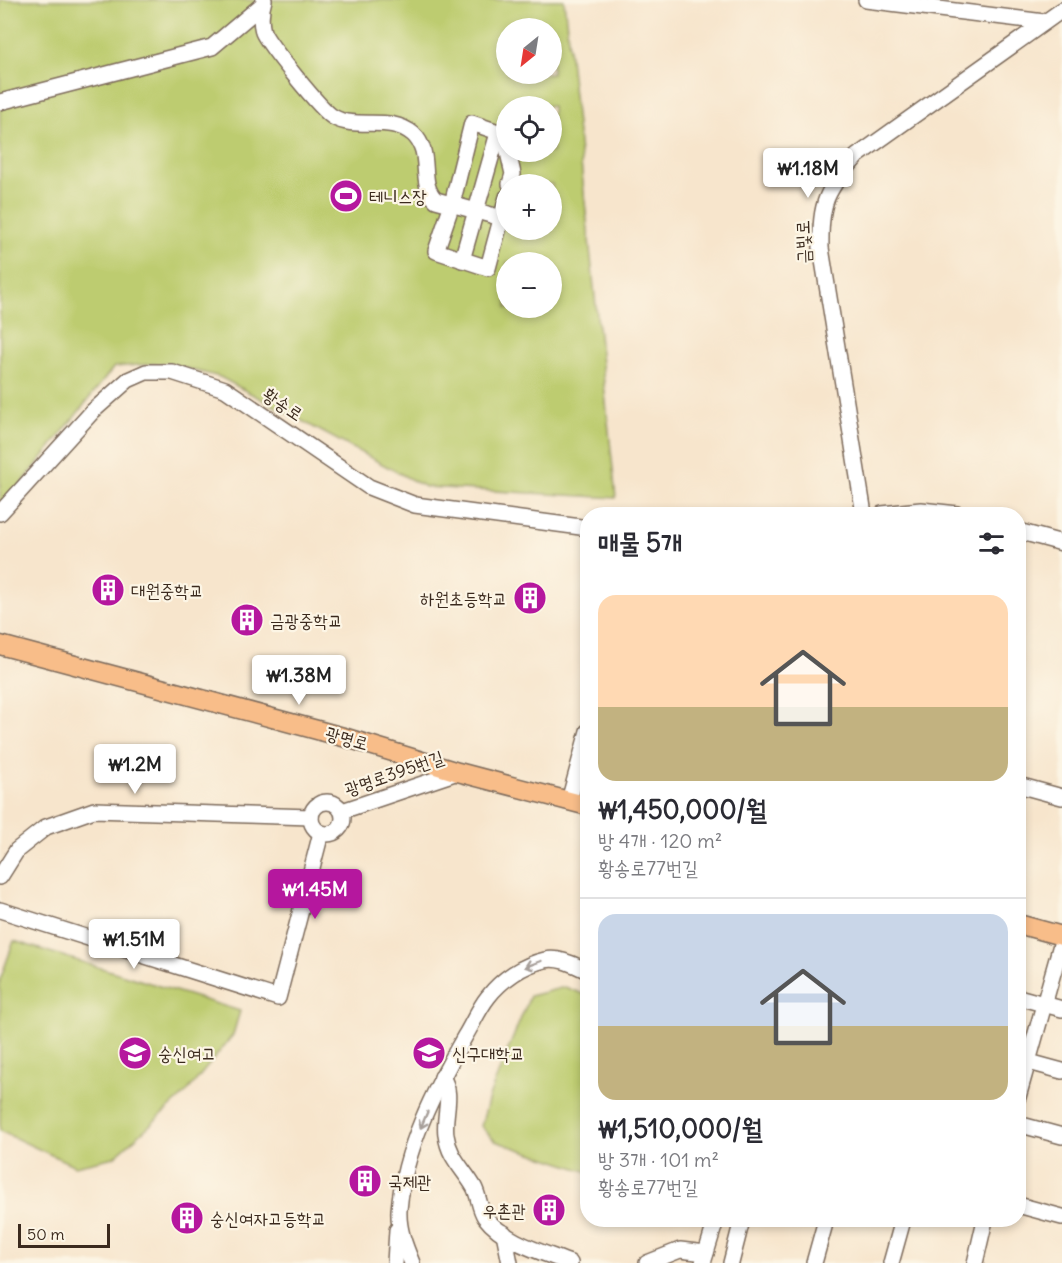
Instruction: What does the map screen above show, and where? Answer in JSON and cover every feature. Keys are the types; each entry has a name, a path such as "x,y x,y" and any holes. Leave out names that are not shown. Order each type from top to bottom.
{"main road":[{"name":"광명로","path":"0,645 347,738 458,772 580,804"},
{"path":"1026,926 1062,936"}],"street":[{"path":"866,0 1044,22"},
{"path":"0,102 212,47 263,3"},
{"path":"263,3 260,14 264,33 321,106 334,117 347,121 397,125 418,140 426,158 426,183 430,195 444,202 496,216"},
{"name":"금빛로","path":"863,507 825,278 820,214 831,185 857,156 1062,10"},
{"path":"496,132 472,123 444,202 436,251 488,268 496,239"},
{"path":"462,260 496,140"},
{"name":"황송로","path":"0,513 93,411 128,380 146,372 172,372 225,389 369,487 416,505 580,527"},
{"path":"1026,533 1062,543"},
{"path":"568,801 580,759"},
{"name":"광명로395번길","path":"342,811 458,772"},
{"path":"1026,787 1062,797"},
{"path":"323,802 334,803 342,811 341,827 332,834 321,833 313,825 311,817 314,809 323,802"},
{"path":"0,877 17,850 46,827 94,810 311,817"},
{"path":"0,910 278,998 321,833"},
{"path":"1026,1056 1045,1005 1062,941"},
{"path":"395,1263 399,1211 408,1161 442,1077 488,997 506,979 524,968 546,960 562,960 580,968"},
{"path":"1026,999 1062,1009"},
{"path":"1026,1062 1062,1071"},
{"path":"442,1077 449,1093 446,1124 450,1151 474,1188 483,1215 493,1227 523,1245 570,1263"},
{"path":"1026,1126 1062,1136"},
{"path":"1026,1207 1062,1217"},
{"path":"399,1211 401,1236 411,1263"},
{"path":"647,1263 680,1250 704,1258 714,1227"},
{"path":"731,1263 740,1227"},
{"path":"814,1263 824,1227"},
{"path":"891,1263 901,1227"},
{"path":"975,1263 984,1227"},
{"path":"504,1233 510,1263"}],"green space":[{"path":"0,0 564,0 616,498 425,487 220,377 165,363 114,367 0,511"},
{"path":"14,941 240,1011 233,1035 186,1093 114,1157 75,1166 0,1131 0,980"},
{"path":"565,987 580,993 580,1169 495,1141 481,1126 490,1094 530,996"}],"place":[{"name":"테니스장","path":"346,196"},
{"name":"대원중학교","path":"108,590"},
{"name":"하원초등학교","path":"530,598"},
{"name":"금광중학교","path":"247,620"},
{"name":"숭신여고","path":"135,1053"},
{"name":"신구대학교","path":"429,1053"},
{"name":"국제관","path":"365,1181"},
{"name":"우촌관","path":"549,1210"},
{"name":"숭신여자고등학교","path":"187,1218"}]}
